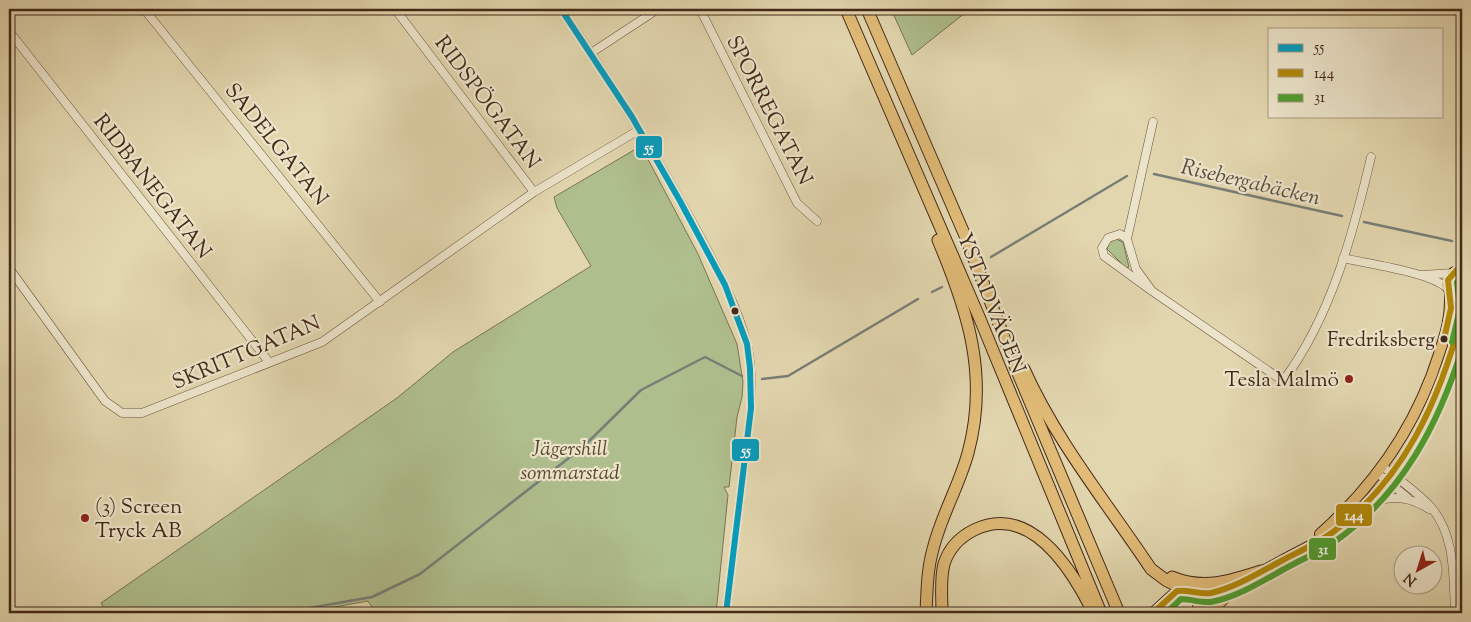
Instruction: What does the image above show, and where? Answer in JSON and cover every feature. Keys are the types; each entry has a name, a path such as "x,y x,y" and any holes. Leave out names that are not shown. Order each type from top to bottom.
{"highway":[{"name":"YSTADVÄGEN","path":"846,9 980,319 1100,613"},
{"name":"YSTADVÄGEN","path":"867,9 984,281 1017,371 1119,613"},
{"path":"905,145 907,166 941,247 965,314 972,343 978,386 975,424 968,454 933,549 926,613"},
{"path":"984,281 996,302 1028,377 1047,414 1157,574 1189,591"},
{"path":"942,613 945,562 954,544 976,529 1006,524 1033,534 1056,553 1069,569 1093,613"},
{"path":"1134,543 1158,569 1175,578 1189,582 1213,584 1261,571"},
{"path":"1209,613 1225,597 1261,571"},
{"path":"942,594 951,613"}],"main road":[{"path":"1154,613 1173,593 1189,591 1208,593 1236,584 1299,552 1334,531 1353,515 1384,473 1415,416 1432,378 1449,321 1448,280 1458,269"},
{"path":"1449,292 1462,302"},
{"path":"1299,552 1329,526 1414,444 1435,405 1454,348 1462,315"},
{"path":"1199,613 1236,584"},
{"path":"1189,591 1198,603 1199,613"}],"street":[{"name":"SADELGATAN","path":"144,9 380,302"},
{"name":"RIDSPÖGATAN","path":"395,9 534,192"},
{"path":"561,9 591,52 639,130 706,248 735,311 747,344 751,379 751,408 726,613"},
{"path":"591,52 658,9"},
{"name":"SPORREGATAN","path":"700,9 797,204 817,221"},
{"name":"RIDBANEGATAN","path":"9,30 269,362"},
{"path":"1152,291 1136,269 1127,239 1153,122"},
{"name":"SKRITTGATAN","path":"9,268 105,401 122,413 136,414 322,342 534,192 639,130"},
{"path":"1127,239 1120,234 1111,235 1102,244 1102,252 1108,259 1152,291 1283,382 1311,340 1343,258 1371,156"},
{"path":"1343,258 1420,276 1444,285 1449,292"},
{"path":"1420,276 1458,269"},
{"path":"1384,473 1410,500 1437,516"},
{"path":"1384,473 1421,498 1437,516 1448,541 1455,613"},
{"path":"1353,515 1369,504 1384,499 1392,497 1410,500"}],"green space":[{"path":"891,9 970,9 912,55"},
{"name":"Jägershill sommarstad","path":"634,150 643,150 698,254 737,344 743,382 742,397 737,417 729,487 724,487 728,495 716,613 376,613 368,601 300,613 107,613 101,603 397,398 453,352 591,266 557,208 554,197"},
{"path":"1116,239 1123,242 1129,267 1126,268 1107,249 1109,242"}],"waterway":[{"name":"Risebergabäcken","path":"1154,174 1342,216"},
{"name":"Risebergabäcken","path":"991,257 1127,176"},
{"name":"Risebergabäcken","path":"1364,222 1452,241"},
{"name":"Risebergabäcken","path":"932,292 942,287"},
{"name":"Risebergabäcken","path":"762,379 788,376 918,299"},
{"name":"Risebergabäcken","path":"281,613 372,597 420,574 583,447 641,390 705,357 742,376"}],"transit line":[{"name":"55","path":"561,9 632,117 680,201 725,285 747,344 751,408 726,613"},
{"name":"144","path":"1444,339 1451,308 1448,280 1462,264"},
{"name":"31","path":"1452,342 1460,309 1457,282 1462,277"},
{"name":"144","path":"1153,613 1177,591 1211,593 1248,579 1321,540 1358,511 1380,488 1400,462 1416,435 1443,377 1462,315"},
{"name":"31","path":"1166,613 1181,599 1211,602 1241,592 1325,548 1360,521 1381,501 1416,455 1442,403 1462,349"}],"place":[{"name":"Fredriksberg","path":"1444,339"},
{"name":"Tesla Malmö","path":"1349,379"},
{"name":"(3) Screen Tryck AB","path":"85,518"}]}
